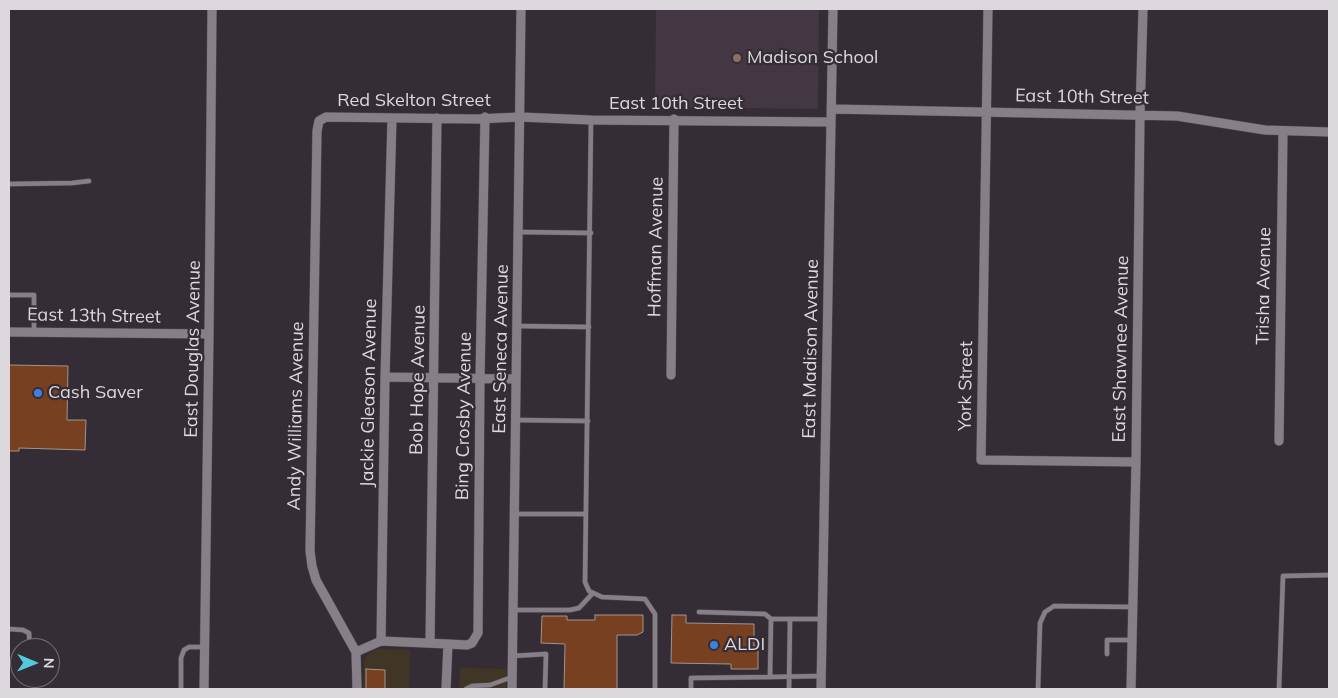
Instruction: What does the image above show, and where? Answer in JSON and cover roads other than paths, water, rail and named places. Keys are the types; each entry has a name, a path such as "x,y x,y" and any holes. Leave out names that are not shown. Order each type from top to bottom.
{"street":[{"name":"East Douglas Avenue","path":"204,689 212,9"},
{"name":"East Seneca Avenue","path":"512,689 521,9"},
{"name":"East Madison Avenue","path":"821,689 833,9"},
{"path":"987,112 988,9"},
{"name":"East Shawnee Avenue","path":"1131,689 1143,9"},
{"name":"East 10th Street","path":"832,109 1140,114 1177,116 1265,130 1329,132"},
{"name":"York Street","path":"987,112 981,460 1136,462"},
{"name":"Red Skelton Street","path":"317,132 319,121 326,117 476,119 520,116"},
{"name":"East 10th Street","path":"520,116 591,120 832,122"},
{"name":"Bing Crosby Avenue","path":"448,644 466,645 472,643 478,633 480,378 486,117"},
{"name":"Jackie Gleason Avenue","path":"381,641 385,377 392,118"},
{"name":"Bob Hope Avenue","path":"430,643 437,118"},
{"name":"Hoffman Avenue","path":"670,375 674,120"},
{"name":"Trisha Avenue","path":"1278,441 1283,131"},
{"name":"Andy Williams Avenue","path":"317,132 310,551 316,580 356,652 357,689"},
{"name":"East 13th Street","path":"9,332 209,334"},
{"path":"385,377 516,379"},
{"path":"356,652 381,641 448,644 446,689"}],"lane":[{"path":"591,120 585,582 589,591 602,597 645,599 655,614 655,689"},
{"path":"9,184 89,180"},
{"path":"518,232 591,233"},
{"path":"9,295 34,295 34,332"},
{"path":"517,326 589,327"},
{"path":"516,420 588,421"},
{"path":"514,514 586,514"},
{"path":"1279,689 1283,576 1329,575"},
{"path":"513,610 570,610 579,608 593,592"},
{"path":"1038,689 1040,623 1045,612 1054,606 1133,607"},
{"path":"699,612 765,614 772,619 822,619"},
{"path":"770,677 772,619"},
{"path":"788,689 790,619"},
{"path":"9,629 23,630 29,633 29,638"},
{"path":"1107,654 1107,640 1132,640"},
{"path":"181,689 181,658 184,650 204,647"},
{"path":"512,656 546,654 545,689"},
{"path":"691,689 691,678 821,676"},
{"path":"466,689 472,686 495,683 512,677"},
{"path":"495,683 495,689"}],"place":[{"name":"Madison School","path":"737,58"},
{"name":"Cash Saver","path":"38,393"},
{"name":"ALDI","path":"714,645"}]}
